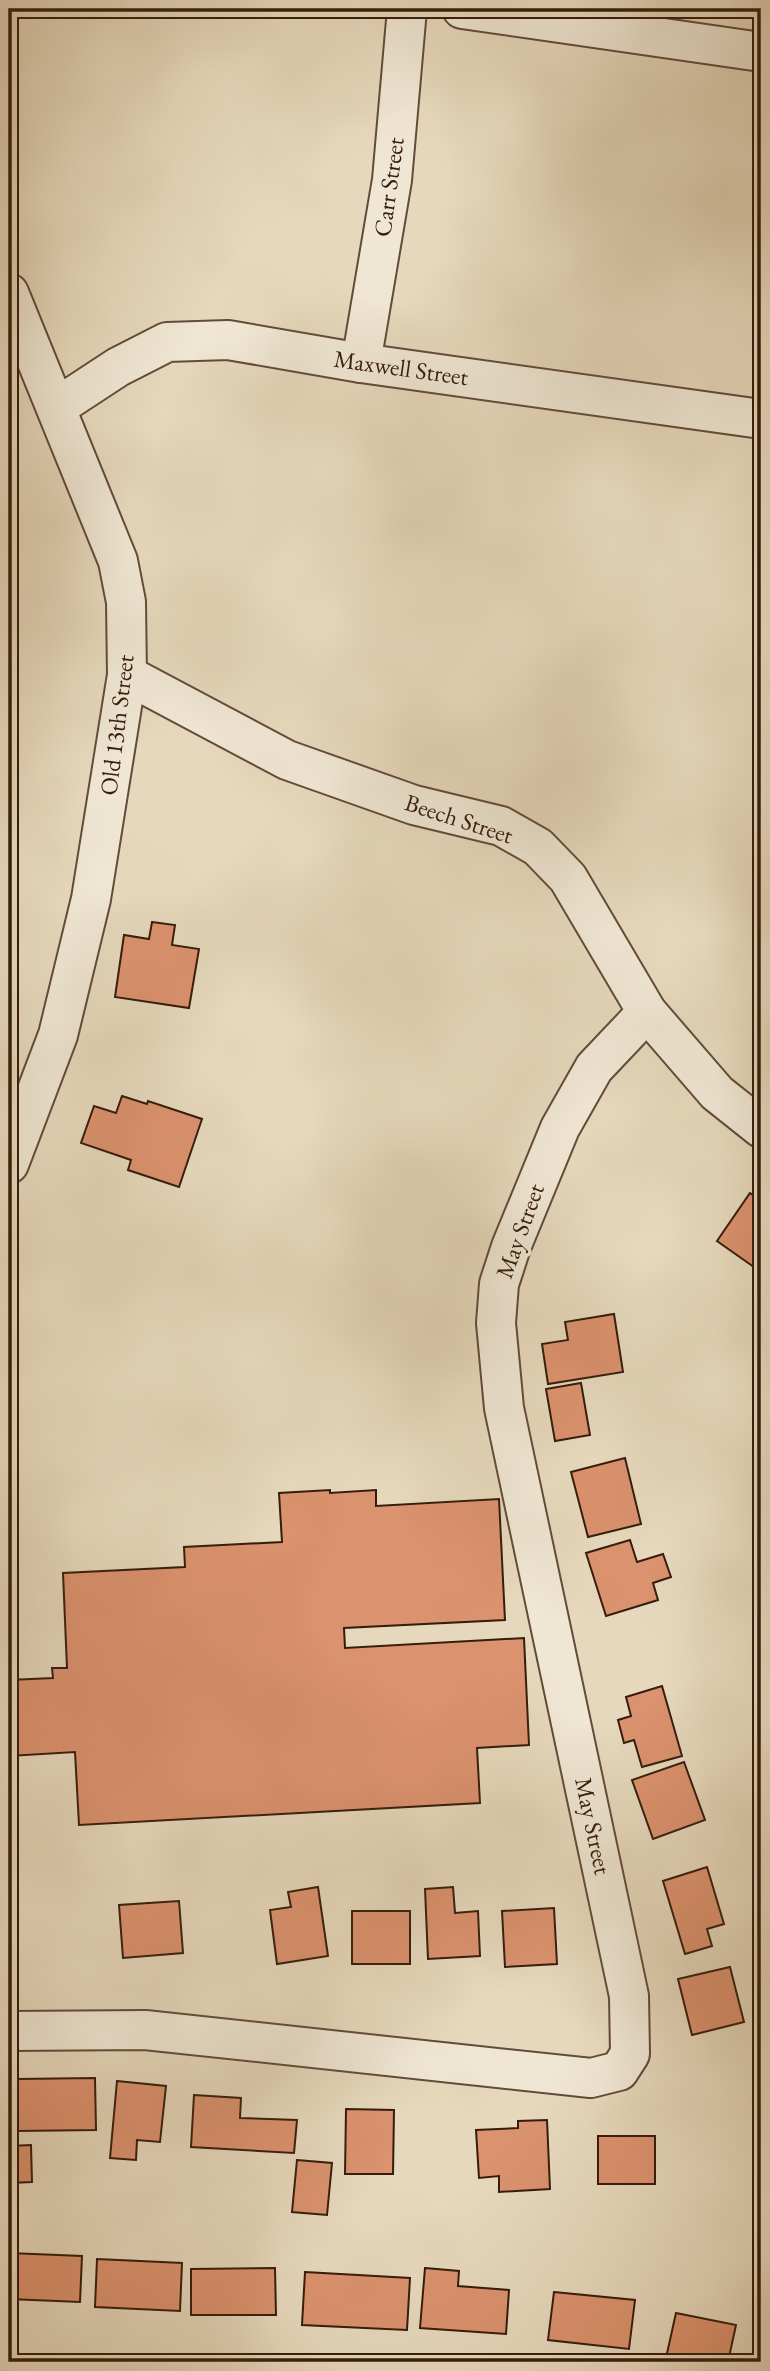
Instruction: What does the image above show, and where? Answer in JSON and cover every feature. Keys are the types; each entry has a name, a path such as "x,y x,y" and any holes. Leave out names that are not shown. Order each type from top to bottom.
{"street":[{"name":"Carr Street","path":"361,363 392,180 407,9"},
{"path":"462,9 761,52"},
{"name":"Old 13th Street","path":"9,293 118,561 126,602 127,675 88,913 58,1035 9,1164"},
{"name":"Maxwell Street","path":"57,407 118,367 166,342 228,340 361,363 761,419"},
{"name":"Beech Street","path":"127,675 287,760 414,805 500,826 538,847 568,878 648,1012 717,1093 761,1128"},
{"name":"May Street","path":"9,2031 145,2030 591,2078 619,2071 630,2054 629,1996 504,1408 496,1322 499,1284 511,1247 560,1128 594,1068 648,1012"}],"building":[{"path":"152,922 175,925 172,945 199,949 189,1008 115,997 124,935 149,939"},
{"path":"122,1096 147,1104 148,1101 202,1119 179,1187 128,1170 131,1160 81,1143 94,1106 116,1113"},
{"path":"750,1193 761,1201 761,1272 717,1241"},
{"path":"614,1314 623,1372 548,1384 542,1344 568,1340 565,1322"},
{"path":"581,1383 590,1435 555,1441 546,1389"},
{"path":"625,1458 641,1524 588,1537 571,1472"},
{"path":"330,1490 330,1493 376,1490 376,1506 499,1499 505,1620 344,1628 345,1648 524,1638 529,1745 477,1748 480,1803 79,1825 75,1752 9,1756 9,1680 53,1678 52,1668 67,1668 63,1573 185,1567 184,1547 282,1542 279,1493"},
{"path":"630,1540 637,1562 663,1554 671,1577 653,1583 658,1600 606,1616 586,1553"},
{"path":"662,1686 682,1756 642,1767 634,1740 624,1743 618,1720 631,1716 626,1697"},
{"path":"684,1762 705,1820 653,1839 632,1780"},
{"path":"707,1867 724,1924 707,1929 712,1946 685,1954 663,1881"},
{"path":"318,1887 328,1956 277,1964 270,1910 291,1907 288,1892"},
{"path":"453,1887 455,1913 478,1911 480,1956 428,1959 425,1889"},
{"path":"179,1901 183,1953 123,1958 119,1905"},
{"path":"554,1908 557,1964 505,1967 502,1911"},
{"path":"352,1911 410,1911 410,1964 352,1964"},
{"path":"730,1967 744,2022 692,2035 678,1979"},
{"path":"95,2078 96,2130 17,2131 17,2079"},
{"path":"117,2081 166,2086 160,2142 137,2140 136,2160 110,2158"},
{"path":"194,2095 241,2098 240,2118 297,2120 294,2153 191,2147"},
{"path":"346,2109 394,2110 393,2174 345,2174"},
{"path":"547,2120 550,2189 499,2192 499,2176 479,2178 476,2130 518,2128 518,2121"},
{"path":"598,2136 655,2136 655,2184 598,2184"},
{"path":"31,2145 32,2182 9,2183 9,2146"},
{"path":"297,2160 332,2163 327,2215 292,2212"},
{"path":"9,2253 82,2256 80,2302 9,2299"},
{"path":"97,2259 182,2263 180,2311 95,2307"},
{"path":"275,2268 276,2315 191,2315 191,2269"},
{"path":"425,2268 459,2271 458,2286 509,2290 506,2334 420,2328"},
{"path":"305,2272 410,2278 407,2330 302,2325"},
{"path":"554,2292 635,2300 629,2349 548,2340"},
{"path":"676,2313 736,2325 728,2362 687,2362 666,2358"}]}
